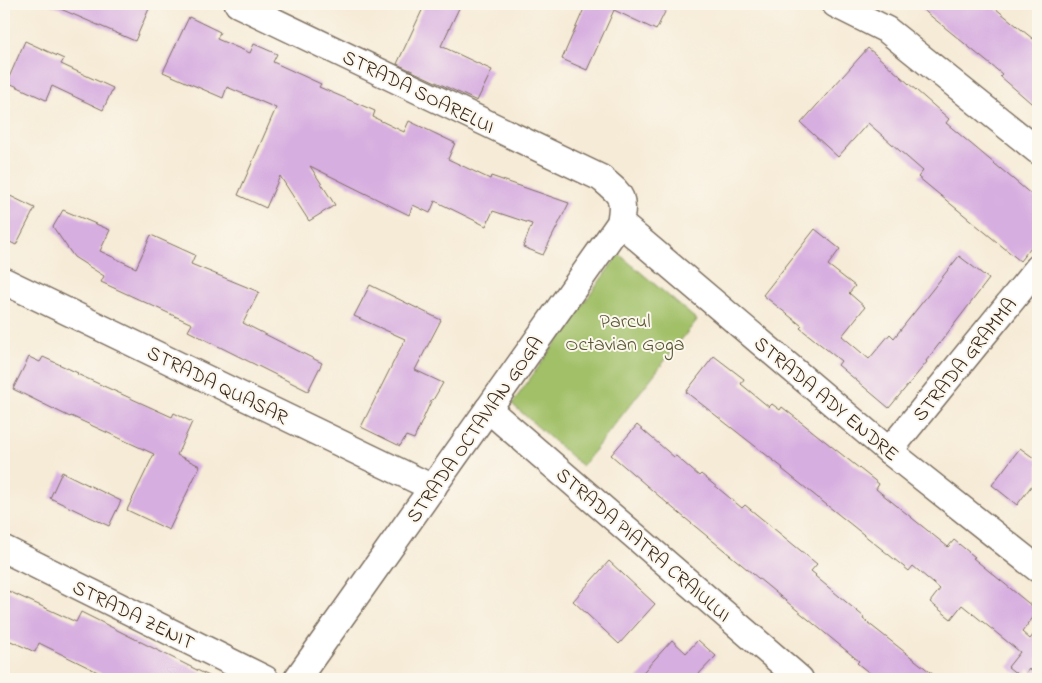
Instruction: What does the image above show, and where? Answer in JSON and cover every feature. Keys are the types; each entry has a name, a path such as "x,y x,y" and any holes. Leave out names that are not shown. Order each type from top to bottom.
{"street":[{"name":"STRADA SOARELUI","path":"238,4 601,178 617,192 623,204 620,223"},
{"path":"835,4 867,10 887,30 1038,151"},
{"name":"STRADA OCTAVIAN GOGA","path":"303,677 433,488 620,223"},
{"name":"STRADA ADY ENDRE","path":"620,223 889,451 1038,569"},
{"name":"STRADA GRAMMA","path":"889,451 1038,268"},
{"name":"STRADA QUASAR","path":"4,281 433,488"},
{"name":"STRADA PIATRA CRAIULUI","path":"488,410 800,679"},
{"name":"STRADA ZENIT","path":"4,549 265,679"}],"green space":[{"name":"Parcul Octavian Goga","path":"619,254 697,320 582,466 512,404"}],"building":[{"path":"49,4 151,4 135,41"},
{"path":"425,4 461,4 441,46 492,70 477,101 397,64"},
{"path":"586,4 669,4 656,30 614,10 587,70 562,59"},
{"path":"916,4 990,4 1038,43 1038,109 1000,76 1002,74"},
{"path":"189,17 220,32 217,39 250,53 254,44 277,54 273,62 321,84 319,87 375,111 373,117 404,132 409,121 455,143 448,159 490,179 491,176 569,203 543,255 523,247 532,224 493,211 486,226 435,201 430,213 413,205 409,215 310,166 335,205 309,221 280,176 266,208 238,195 276,108 227,87 223,98 163,72"},
{"path":"25,41 64,59 61,64 113,88 103,110 52,86 46,100 7,82"},
{"path":"868,48 949,119 946,123 1038,200 1038,238 1020,261 918,177 923,171 868,123 838,157 801,123"},
{"path":"4,193 35,208 16,245 4,239"},
{"path":"63,210 110,230 100,251 136,268 151,235 195,255 191,264 259,292 243,323 322,363 308,391 188,331 192,324 101,282 104,276 74,257 53,227"},
{"path":"815,229 840,249 828,265 855,286 849,293 865,307 842,336 869,359 890,334 894,338 959,256 989,279 927,362 889,408 838,365 841,361 800,328 802,326 763,295"},
{"path":"370,285 441,320 415,370 443,383 432,399 414,439 406,436 400,446 361,427 405,339 354,316"},
{"path":"714,356 744,379 741,384 769,407 772,404 780,410 782,407 879,484 876,489 948,547 954,540 1038,611 1022,632 1030,639 1038,629 1038,677 1029,669 1022,678 1008,667 1020,652 962,605 951,619 930,602 940,589 913,566 909,571 686,392"},
{"path":"29,357 40,362 43,357 172,417 174,413 192,422 177,455 200,466 169,530 127,510 154,454 70,417 13,389"},
{"path":"637,425 674,457 676,456 699,476 701,474 742,508 745,505 817,564 811,571 815,576 864,617 863,619 939,679 877,679 857,663 859,661 611,455"},
{"path":"1020,448 1038,461 1038,477 1017,505 992,485"},
{"path":"62,472 121,501 109,526 50,498"},
{"path":"609,561 655,604 619,644 573,601"},
{"path":"4,589 76,622 81,612 215,679 112,679 39,643 35,652 4,638"},
{"path":"672,640 686,653 698,640 716,656 694,679 637,679"}]}
